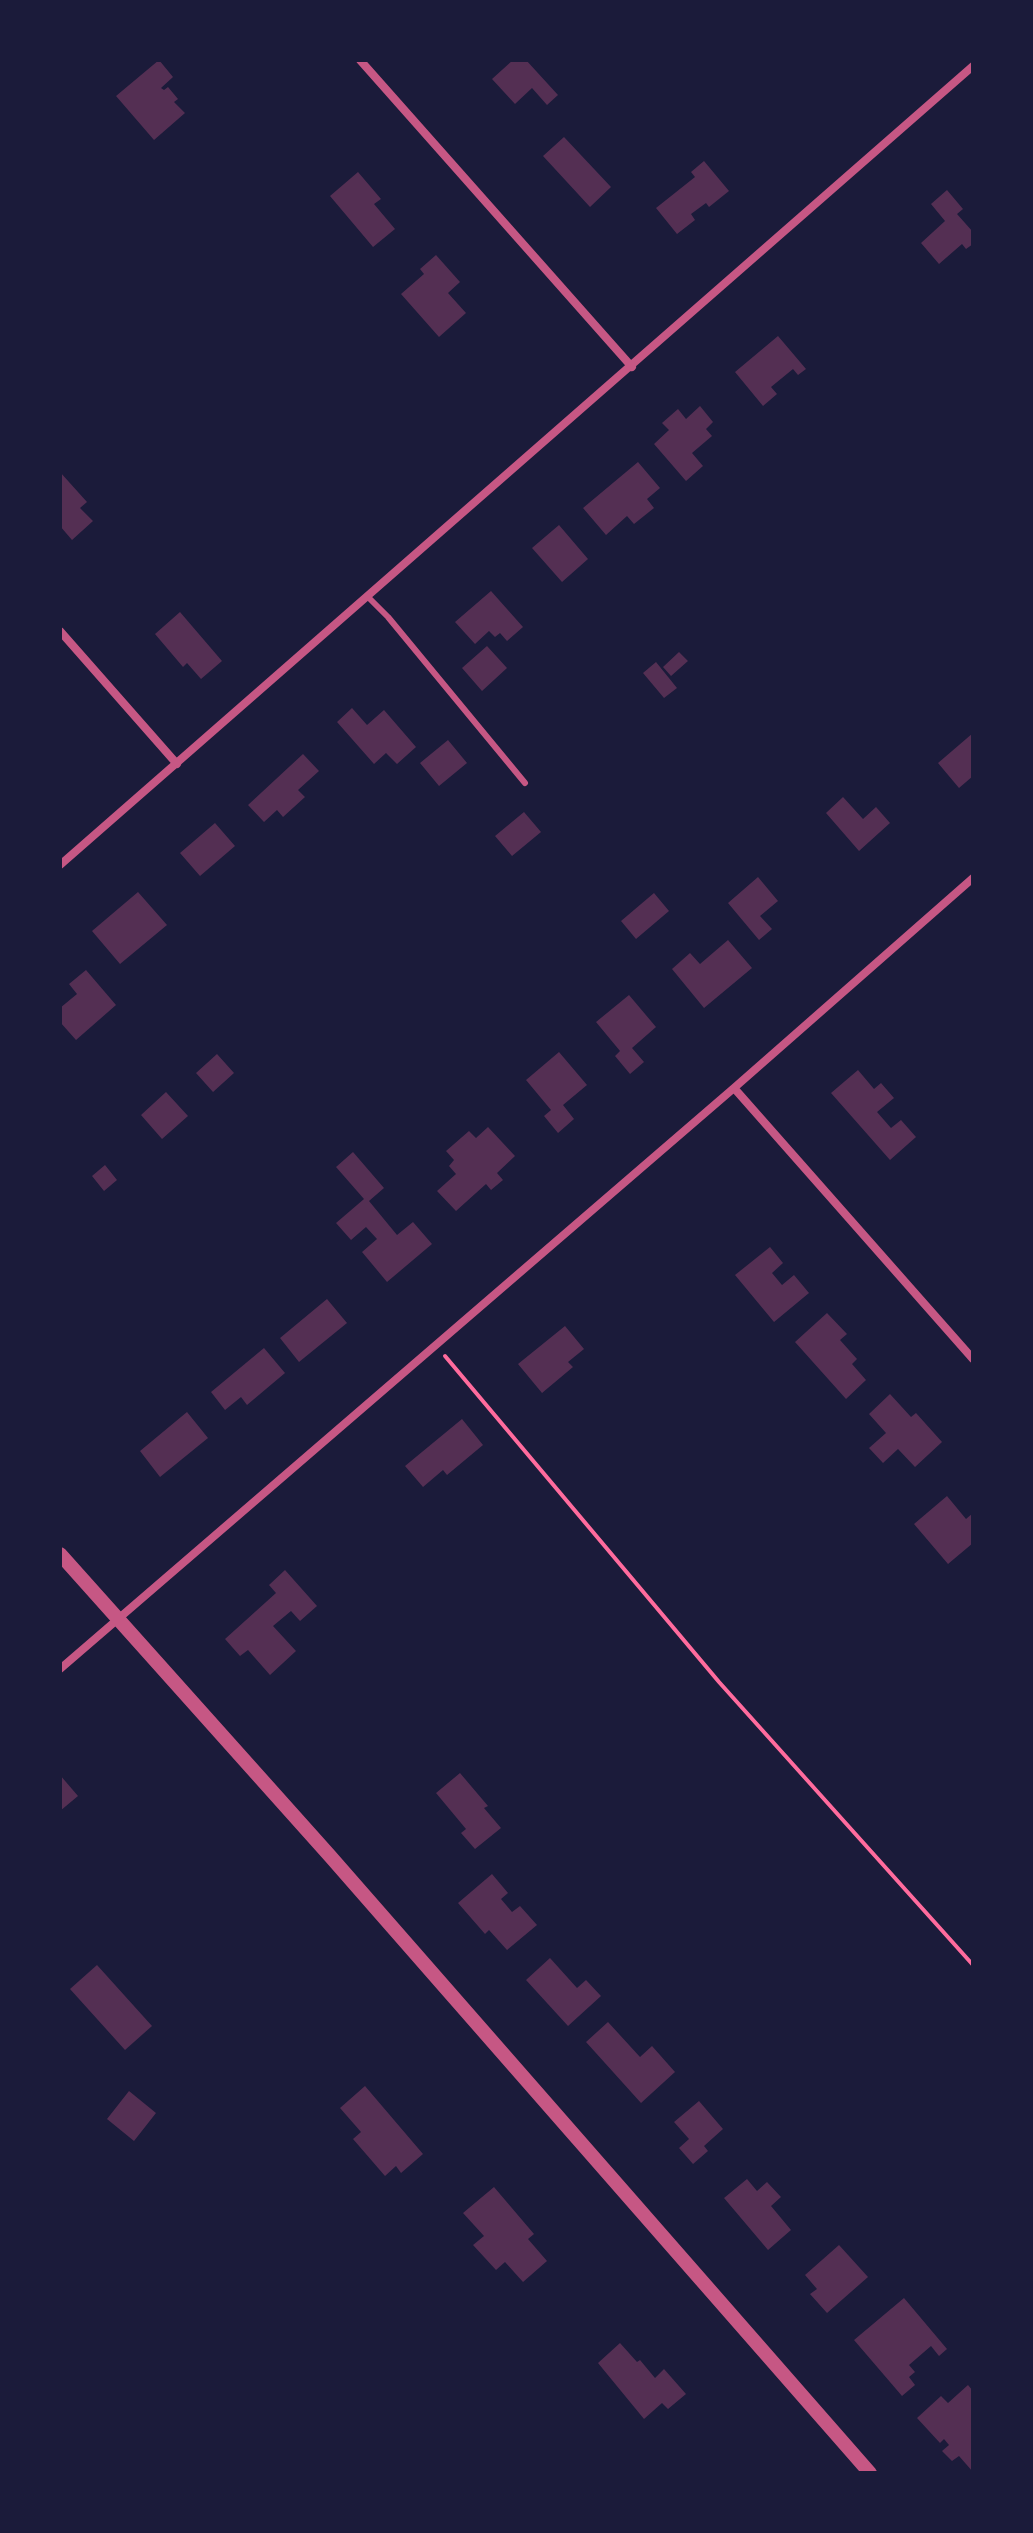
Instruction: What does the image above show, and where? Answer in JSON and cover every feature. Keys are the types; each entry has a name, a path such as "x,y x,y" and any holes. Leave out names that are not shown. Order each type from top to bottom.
{"street":[{"path":"360,60 632,367"},
{"path":"60,865 973,66"},
{"path":"60,631 177,764"},
{"path":"60,1669 973,878"},
{"path":"734,1088 973,1359"},
{"path":"60,1554 330,1856 870,2473"}],"lane":[{"path":"368,597 525,783"}],"path":[{"path":"436,1345 719,1682 973,1965"}],"building":[{"path":"159,60 173,77 161,88 164,90 168,87 178,99 174,102 185,113 154,140 116,96"},
{"path":"513,60 526,60 558,95 547,105 532,88 515,104 492,79"},
{"path":"564,137 611,187 590,207 543,156"},
{"path":"704,161 729,191 709,207 706,203 691,214 695,220 677,234 656,208 695,177 691,172"},
{"path":"358,172 381,199 374,204 395,229 373,247 330,196"},
{"path":"947,190 963,209 957,214 973,232 973,244 966,249 962,244 939,264 921,243 945,221 931,204"},
{"path":"436,255 460,282 448,293 466,313 439,337 401,294 424,274 420,269"},
{"path":"778,336 806,369 798,375 793,369 771,387 777,394 763,406 735,372"},
{"path":"700,406 713,422 706,429 712,436 692,453 703,466 686,481 654,444 669,430 662,423 678,409 686,419"},
{"path":"638,462 660,488 647,499 654,508 634,524 627,516 606,535 583,508"},
{"path":"60,472 87,502 80,508 93,521 72,540 60,526"},
{"path":"559,525 588,559 562,582 532,548"},
{"path":"491,591 523,627 507,641 500,633 495,637 489,631 475,644 455,622"},
{"path":"180,612 222,661 201,679 187,663 183,667 155,634"},
{"path":"487,646 507,668 482,691 462,668"},
{"path":"679,652 688,661 671,676 663,667"},
{"path":"656,662 677,688 664,698 643,673"},
{"path":"352,708 367,725 384,710 416,747 397,764 386,753 374,764 337,722"},
{"path":"973,733 973,776 959,788 938,763"},
{"path":"448,740 467,763 439,786 420,763"},
{"path":"303,754 319,771 298,790 305,797 283,817 277,810 264,822 248,805"},
{"path":"843,797 863,819 876,807 890,823 859,851 826,813"},
{"path":"524,812 541,832 512,856 495,836"},
{"path":"215,823 235,846 200,876 180,853"},
{"path":"758,877 778,901 760,916 772,929 759,940 728,903"},
{"path":"138,892 167,925 120,964 92,931"},
{"path":"654,893 669,911 636,939 621,921"},
{"path":"728,940 752,968 704,1008 672,969 690,953 700,964"},
{"path":"86,970 116,1005 76,1040 60,1022 60,1008 77,994 69,984"},
{"path":"629,995 656,1027 632,1048 644,1062 630,1074 615,1056 620,1051 596,1022"},
{"path":"559,1052 587,1085 563,1105 574,1119 558,1133 544,1116 551,1110 526,1080"},
{"path":"217,1054 234,1073 213,1092 196,1073"},
{"path":"858,1070 874,1089 881,1083 894,1098 877,1112 891,1128 901,1120 916,1137 890,1160 831,1093"},
{"path":"166,1092 188,1116 162,1139 141,1115"},
{"path":"488,1127 515,1156 497,1173 503,1180 491,1190 486,1184 456,1211 437,1191 456,1174 449,1166 454,1160 446,1151 469,1131 476,1138"},
{"path":"353,1152 384,1188 369,1201 397,1235 413,1222 432,1244 387,1282 362,1252 377,1239 366,1227 351,1240 336,1223 364,1199 336,1167"},
{"path":"105,1165 117,1180 104,1191 92,1176"},
{"path":"770,1247 783,1263 772,1273 782,1285 794,1275 809,1293 774,1322 735,1275"},
{"path":"327,1299 347,1323 299,1362 280,1338"},
{"path":"827,1313 847,1334 840,1340 857,1359 852,1364 866,1380 846,1399 795,1342"},
{"path":"565,1326 584,1349 568,1362 573,1367 542,1393 518,1364"},
{"path":"264,1348 285,1373 247,1405 241,1397 225,1410 211,1392"},
{"path":"890,1394 911,1417 916,1413 942,1442 915,1467 898,1449 883,1463 869,1448 886,1433 869,1414"},
{"path":"187,1412 208,1438 160,1477 140,1451"},
{"path":"462,1419 483,1445 447,1475 443,1470 423,1487 405,1466"},
{"path":"947,1496 966,1519 973,1513 973,1543 948,1564 914,1524"},
{"path":"285,1570 317,1606 300,1621 291,1611 273,1626 296,1651 270,1675 248,1650 240,1656 225,1639 276,1593 269,1585"},
{"path":"460,1773 488,1806 484,1808 501,1828 475,1849 461,1833 466,1829 436,1793"},
{"path":"60,1775 78,1796 60,1811"},
{"path":"492,1874 508,1893 501,1899 512,1912 520,1906 537,1925 507,1950 489,1930 485,1934 458,1903"},
{"path":"550,1958 577,1988 586,1980 601,1996 568,2026 526,1980"},
{"path":"97,1965 152,2026 125,2050 70,1989"},
{"path":"608,2022 640,2057 652,2046 675,2072 641,2103 586,2042"},
{"path":"365,2086 423,2154 401,2173 396,2166 385,2176 353,2139 361,2132 340,2108"},
{"path":"129,2091 156,2113 134,2141 107,2119"},
{"path":"699,2101 723,2129 704,2146 708,2151 693,2164 679,2148 689,2139 674,2122"},
{"path":"747,2179 757,2191 767,2182 781,2197 771,2206 791,2230 768,2250 724,2198"},
{"path":"494,2187 534,2234 528,2239 547,2261 523,2282 505,2262 496,2270 473,2245 484,2236 463,2213"},
{"path":"839,2245 868,2277 827,2313 810,2294 817,2289 805,2275"},
{"path":"904,2298 947,2349 939,2356 931,2346 909,2365 915,2372 909,2377 915,2385 902,2396 854,2340"},
{"path":"620,2343 655,2378 664,2369 686,2394 668,2409 662,2403 644,2419 598,2363"},
{"path":"968,2385 973,2391 973,2472 959,2456 952,2461 942,2451 949,2445 944,2439 940,2443 917,2418 941,2396 948,2403"}]}
